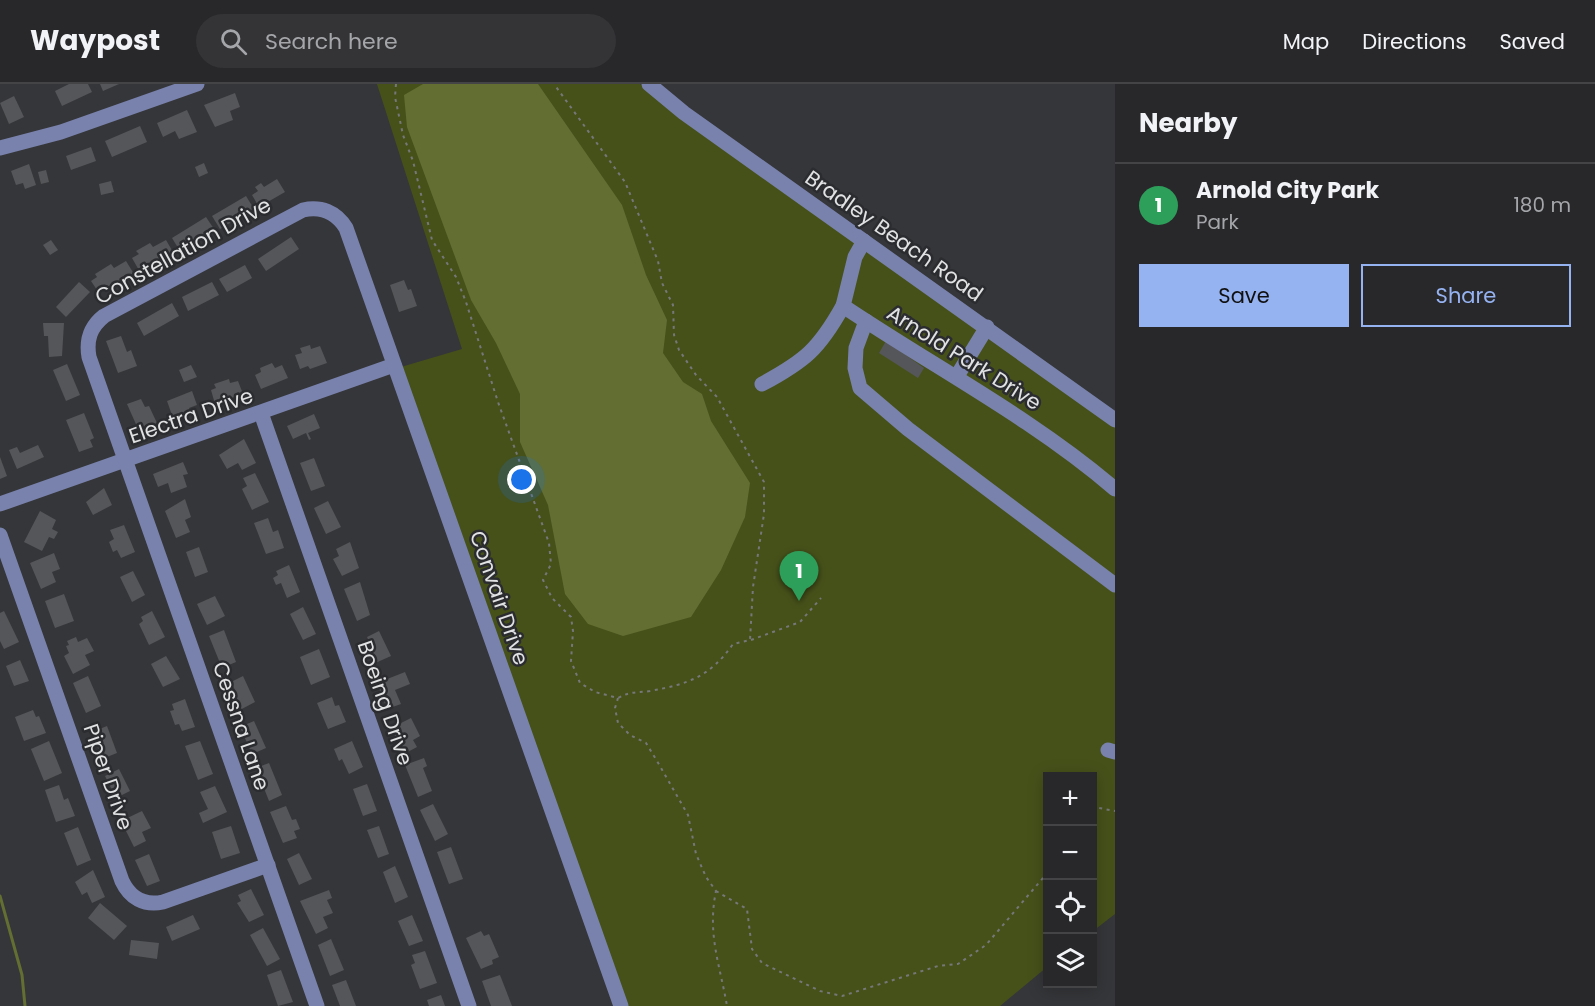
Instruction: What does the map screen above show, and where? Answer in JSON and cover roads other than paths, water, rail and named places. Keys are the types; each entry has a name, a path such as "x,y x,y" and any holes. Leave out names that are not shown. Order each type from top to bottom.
{"street":[{"path":"0,148 61,132 197,84"},
{"name":"Bradley Beach Road","path":"649,84 693,120 1115,420"},
{"name":"Constellation Drive","path":"126,461 89,357 88,343 94,325 109,314 303,210 327,210"},
{"name":"Convair Drive","path":"327,210 338,217 346,228 621,1006"},
{"path":"762,384 798,366 830,330 843,306 855,257 864,241"},
{"name":"Arnold Park Drive","path":"843,306 957,376 1078,458 1115,489"},
{"path":"866,321 856,348 855,368 860,388 908,429 1115,585"},
{"path":"957,376 987,327"},
{"name":"Electra Drive","path":"0,504 394,365"},
{"name":"Boeing Drive","path":"261,413 469,1006"},
{"name":"Cessna Lane","path":"126,461 317,1006"},
{"name":"Piper Drive","path":"0,535 128,893 144,902 163,902 268,865"}],"waterway":[{"path":"0,896 22,975 25,1006"}],"place":[{"name":"Arnold City Park","path":"799,601"}]}
